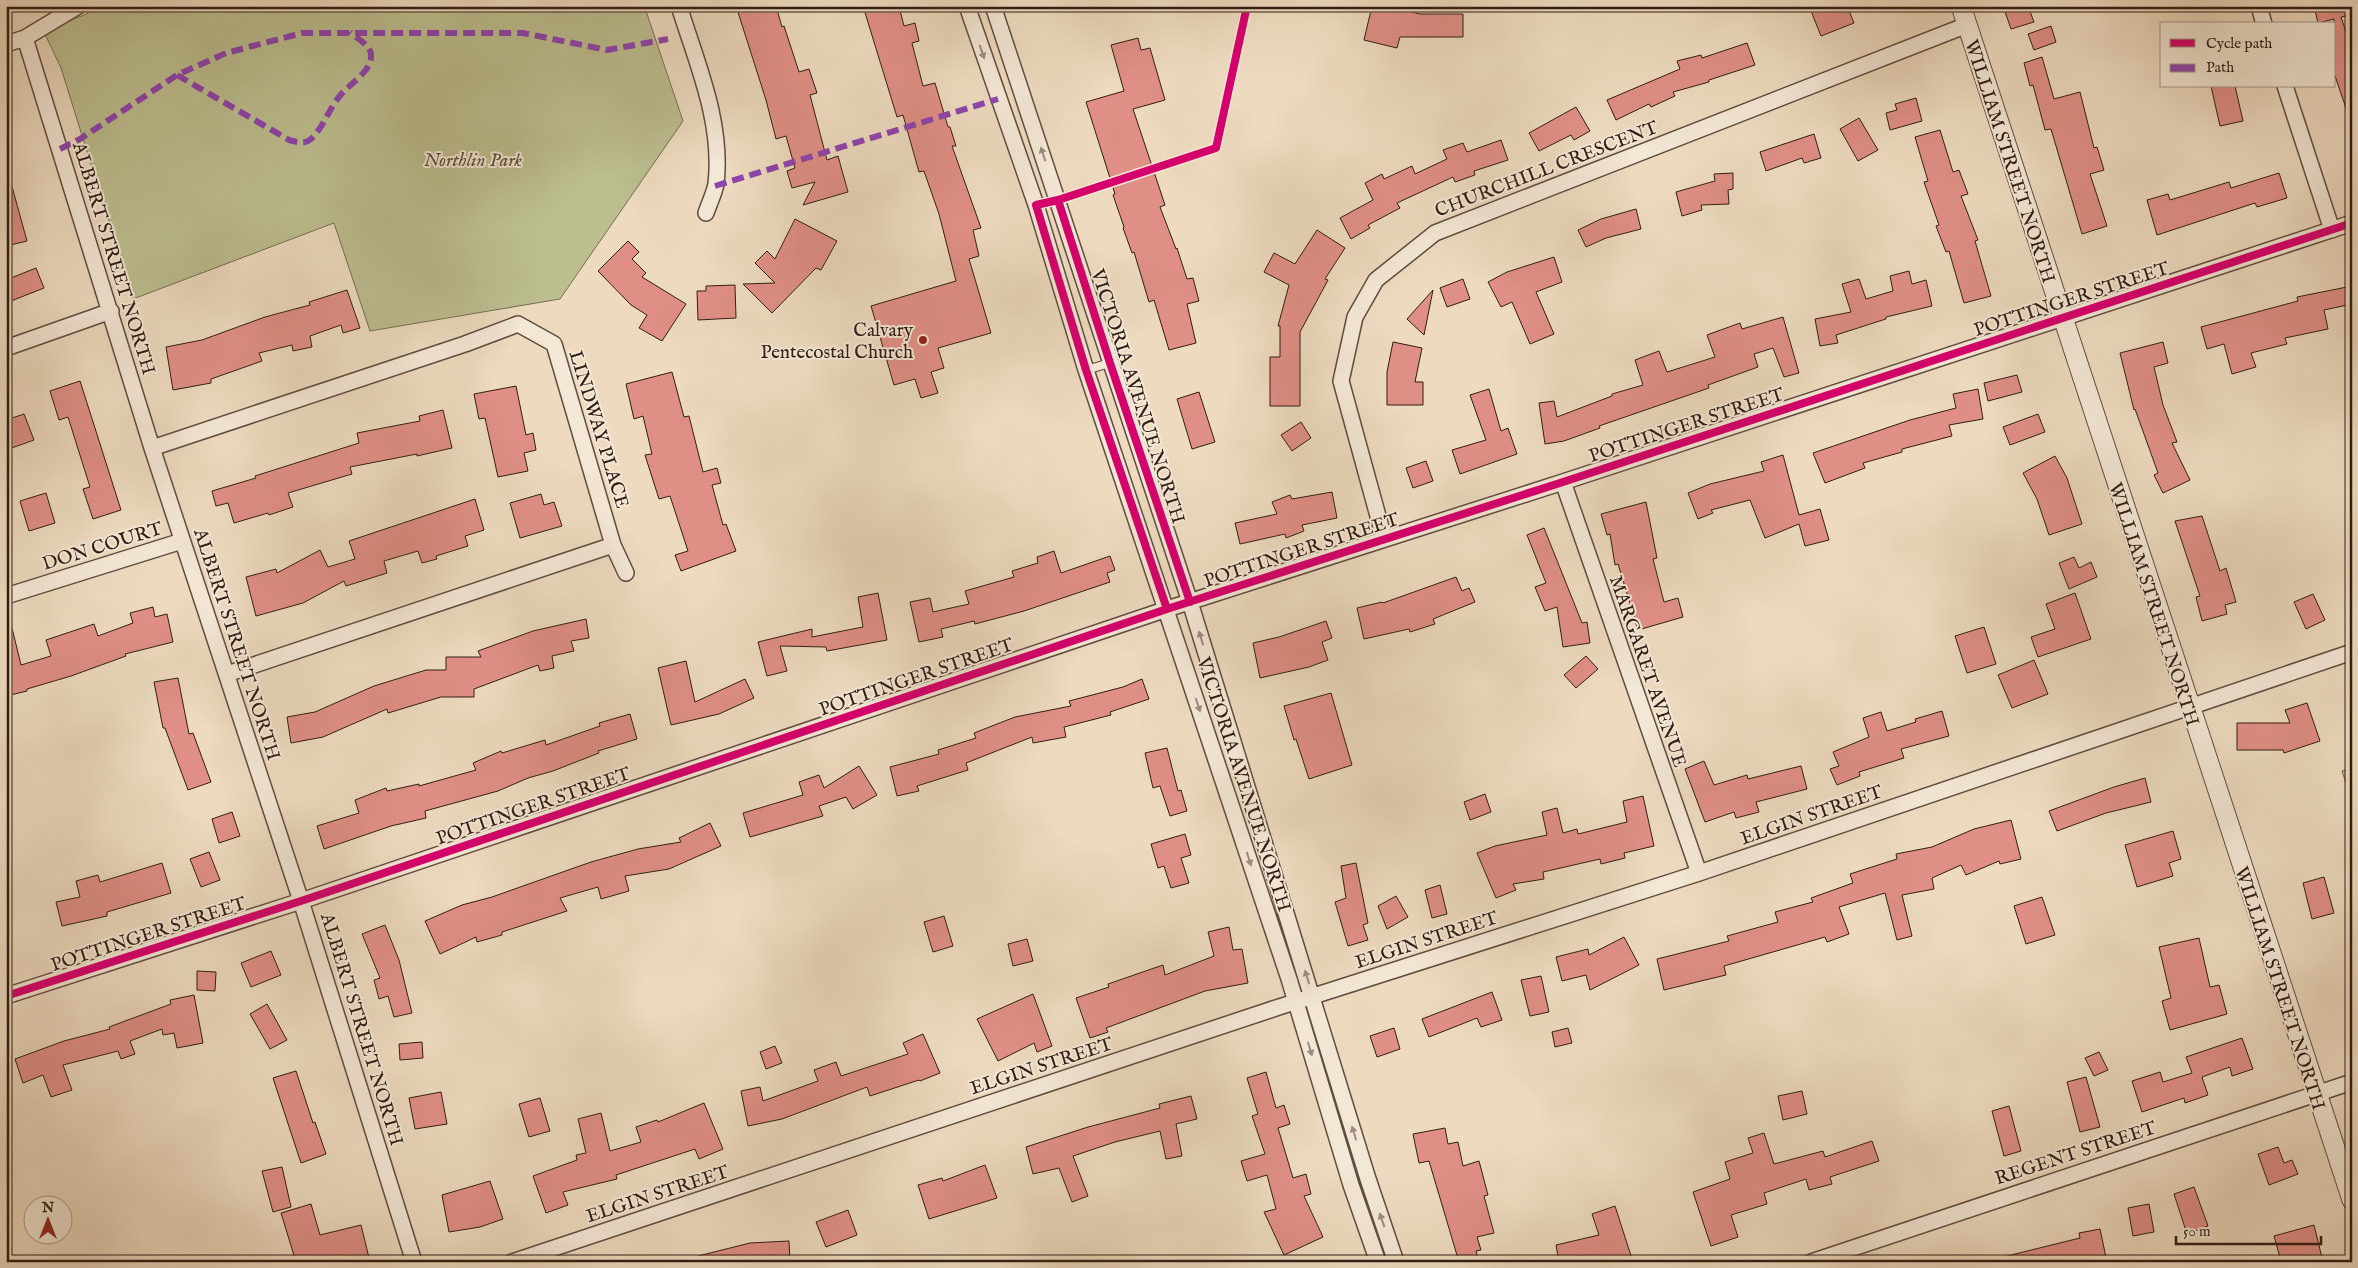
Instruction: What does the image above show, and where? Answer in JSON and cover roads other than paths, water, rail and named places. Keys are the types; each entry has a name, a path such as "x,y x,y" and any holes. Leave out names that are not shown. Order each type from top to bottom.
{"street":[{"path":"6,44 25,38 78,6"},
{"path":"679,6 714,118 717,149 716,186 706,213"},
{"name":"VICTORIA AVENUE NORTH","path":"967,6 1036,205 1086,370 1295,1002 1351,1185 1378,1262"},
{"name":"VICTORIA AVENUE NORTH","path":"993,6 1190,602 1368,1179 1396,1262"},
{"name":"WILLIAM STREET NORTH","path":"1960,6 2352,1200"},
{"path":"2259,6 2263,22"},
{"name":"CHURCHILL CRESCENT","path":"1384,538 1341,381 1354,317 1376,280 1435,233 1967,25"},
{"name":"ALBERT STREET NORTH","path":"25,38 152,448 301,900 414,1262"},
{"path":"2286,88 2332,230"},
{"path":"998,99 1023,92"},
{"name":"POTTINGER STREET","path":"6,996 301,900 1166,609 1563,482 2352,223"},
{"path":"6,348 111,311"},
{"name":"LINDWAY PLACE","path":"152,448 465,344 518,324 554,344 614,545 626,573"},
{"name":"MARGARET AVENUE","path":"1563,482 1699,873"},
{"name":"DON COURT","path":"6,596 182,541"},
{"path":"227,674 614,545"},
{"name":"ELGIN STREET","path":"512,1262 1295,1002 1699,873 2352,652"},
{"name":"REGENT STREET","path":"1811,1262 2352,1082"},
{"path":"1351,1185 1368,1179"}],"lane":[{"path":"1086,370 1110,363"}],"place":[{"name":"Calvary Pentecostal Church","path":"923,340"}],"park label":[{"name":"Northlin Park","path":"473,159"}]}
